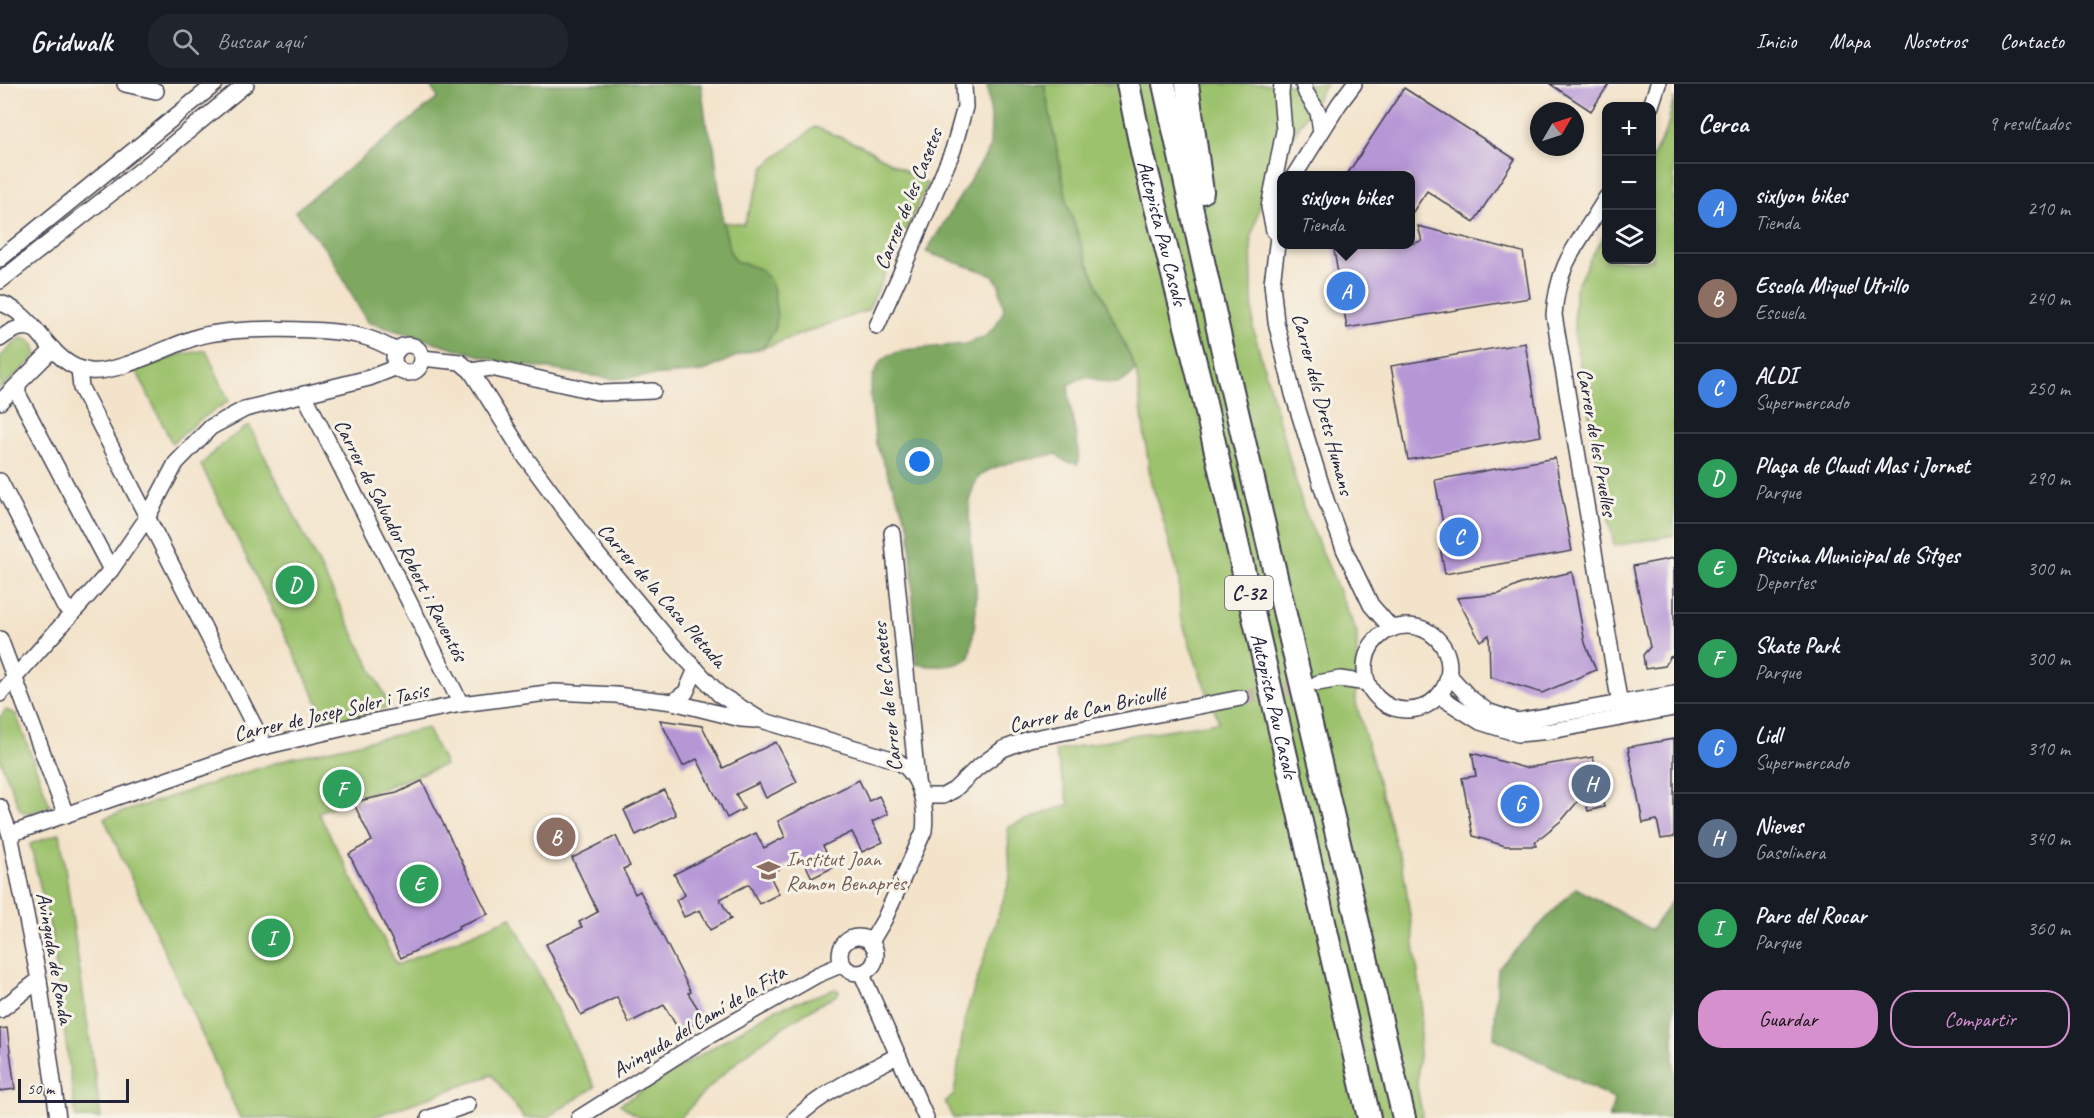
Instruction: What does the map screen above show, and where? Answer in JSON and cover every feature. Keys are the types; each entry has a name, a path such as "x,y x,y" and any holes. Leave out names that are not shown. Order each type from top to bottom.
{"highway":[{"path":"1117,84 1143,156"},
{"name":"Autopista Pau Casals","path":"1128,84 1143,156 1201,386 1369,1118"},
{"name":"Autopista Pau Casals","path":"1164,84 1226,365 1404,1118"},
{"path":"1187,84 1226,365"},
{"path":"1350,1032 1359,1118"}],"street":[{"path":"125,84 156,91"},
{"path":"2,258 215,84"},
{"path":"0,281 246,84"},
{"name":"Carrer de les Casetes","path":"877,327 953,150 965,107 964,84"},
{"path":"1276,239 1269,207 1284,130 1282,84"},
{"path":"1297,171 1354,84"},
{"path":"1652,102 1658,84"},
{"path":"1304,89 1324,103 1339,104"},
{"path":"1304,89 1318,112 1321,132"},
{"name":"Carrer de les Pruelles","path":"1602,204 1576,241 1563,268 1556,292 1554,315 1620,705"},
{"name":"Carrer dels Drets Humans","path":"1277,233 1272,283 1276,322 1287,371 1344,549 1371,605 1392,628"},
{"path":"0,303 17,312 53,350 70,364 98,371 197,337 244,330 339,333 367,338 397,351"},
{"path":"0,339 26,326 35,330"},
{"path":"405,346 414,346 421,353 422,358 420,366 413,372 405,372 398,367 394,357 397,351 405,346"},
{"path":"0,402 53,350"},
{"path":"422,358 460,362 471,371 491,368 602,393 653,391"},
{"path":"0,693 111,570 147,518 176,463 211,427 245,409 369,378 398,367"},
{"path":"79,368 81,388 265,747"},
{"name":"Carrer de la Casa Pletada","path":"471,371 501,422 551,494 625,588 719,694 761,720 895,760 908,769 920,791"},
{"path":"18,385 18,394 111,570"},
{"name":"Carrer de Salvador Robert i Raventós","path":"304,394 460,704"},
{"path":"0,481 64,606 74,611"},
{"name":"Carrer de les Casetes","path":"892,533 912,751 920,791"},
{"name":"Carrer dels Drets Humans","path":"1371,605 1374,641"},
{"path":"1418,627 1433,634 1446,652 1449,675 1445,687 1439,696 1422,708 1408,710 1386,705 1376,696 1367,682 1365,663 1370,648 1374,641 1392,628 1418,627"},
{"path":"0,639 66,815"},
{"path":"1340,679 1365,663"},
{"path":"673,702 686,692 696,669"},
{"path":"1449,675 1469,697 1487,711 1517,722 1674,694"},
{"path":"1318,683 1340,679 1367,682"},
{"name":"Carrer de Josep Soler i Tasis","path":"10,834 265,747 460,704 555,692 616,695 673,702 741,719 761,720"},
{"path":"1439,696 1480,722 1518,734 1551,731 1674,708"},
{"name":"Carrer de Can Bricullé","path":"920,791 943,796 954,790 977,768 1003,749 1029,739 1241,698"},
{"path":"871,942 884,920 924,831 925,815 920,791"},
{"name":"Avinguda de Ronda","path":"0,807 10,834 39,980 58,1118"},
{"path":"856,937 871,942 876,956 873,965 864,972 850,971 843,964 841,949 849,939 856,937"},
{"name":"Avinguda del Camí de la Fita","path":"579,1118 702,1040 817,975 843,964"},
{"path":"864,972 864,979 926,1118"},
{"path":"0,1010 39,980"},
{"path":"796,1118 858,1075 897,1056"},
{"path":"429,1118 468,1105"}],"green space":[{"path":"429,84 701,84 706,121 714,146 723,222 730,252 735,261 760,269 768,277 773,287 777,317 776,328 763,348 741,354 702,372 612,379 498,361 367,322 330,255 295,211 438,98"},
{"path":"987,84 1044,84 1068,206 1087,261 1136,370 1121,382 1107,383 1085,378 1069,385 1070,405 1078,444 1078,464 1066,462 1056,454 1005,464 986,471 980,476 970,499 969,514 976,598 975,624 969,658 950,666 929,666 916,664 910,529 876,444 870,393 873,376 880,362 889,355 904,350 965,344 986,336 995,327 1004,310 999,285 993,275 926,252 990,148 991,118"},
{"path":"1044,84 1326,84 1268,175 1251,239 1253,328 1303,507 1357,633 1356,703 1404,874 1422,1002 1417,1087 1423,1118 953,1118 945,1102 954,1095 965,1017 1010,879 1008,827 1069,804 1055,751 1133,735 1219,722 1180,615 1179,578 1151,483 1136,370 1087,261 1068,206"},
{"path":"1674,98 1674,535 1614,546 1574,332 1575,289 1602,239 1602,264 1656,264 1656,150 1667,129"},
{"path":"815,127 862,146 928,184 868,310 763,348 775,326 776,304 773,287 749,265 735,261 730,252 723,222 744,224 765,166"},
{"path":"22,338 33,344 36,356 0,390 0,357"},
{"path":"206,350 229,401 198,421 172,443 136,370 178,355"},
{"path":"249,425 390,706 329,725 201,465 222,444"},
{"path":"6,710 16,714 50,806 28,814 20,810 0,759 0,717"},
{"path":"427,728 445,765 318,812 397,965 511,917 595,1087 546,1118 524,1118 492,1075 371,1118 240,1118 104,818 291,758"},
{"path":"60,833 101,1118 76,1118 51,931 30,844"},
{"path":"1576,888 1651,930 1674,898 1674,1118 1608,1118 1614,1099 1494,1038 1498,968"},
{"path":"835,989 839,991 837,995 792,1021 752,1049 716,1081 680,1118 640,1118 620,1104 774,1010"}],"building":[{"path":"1550,84 1609,84 1591,111 1584,106 1584,102 1577,102"},
{"path":"1404,88 1515,159 1474,222 1427,191 1415,209 1415,171 1349,171"},
{"path":"1418,226 1523,252 1530,298 1347,328 1334,249 1415,249 1415,243 1422,241"},
{"path":"1525,343 1541,436 1408,460 1391,366"},
{"path":"1555,458 1572,551 1445,574 1440,547 1447,546 1435,480"},
{"path":"1674,558 1674,656 1670,657 1665,666 1645,669 1643,655 1650,647 1633,566"},
{"path":"1572,572 1585,643 1596,670 1542,693 1490,677 1489,635 1480,641 1457,598 1499,594 1521,584"},
{"path":"660,720 702,726 723,768 776,742 797,782 766,798 759,783 736,794 744,809 727,818 697,759 683,766"},
{"path":"1674,739 1674,837 1661,839 1657,820 1643,823 1628,747"},
{"path":"1472,753 1525,768 1593,757 1604,807 1588,811 1584,794 1562,820 1535,842 1536,846 1505,846 1473,836 1462,778 1476,776"},
{"path":"859,780 869,801 879,796 888,814 872,822 883,842 862,852 852,832 823,846 834,867 812,878 802,857 769,874 779,894 759,904 749,884 720,899 731,919 710,930 700,910 684,917 676,900 685,895 674,874 756,833 764,848 785,837 778,821"},
{"path":"422,781 488,914 458,926 459,929 401,958 349,854 372,841 353,802 397,793"},
{"path":"664,790 676,815 636,835 624,810"},
{"path":"616,836 630,866 623,869 635,894 640,891 691,992 688,993 704,1018 680,1032 664,1005 629,1023 617,997 581,1015 546,944 582,927 579,922 598,912 572,858"},
{"path":"7,1028 15,1089 0,1091 0,1029"}],"tunnel":[{"path":"1241,698 1309,685"}],"place":[{"name":"sixlyon bikes","path":"1346,291"},
{"name":"ALDI","path":"1459,537"},
{"name":"Plaça de Claudi Mas i Jornet","path":"295,585"},
{"name":"Nieves","path":"1591,784"},
{"name":"Skate Park","path":"342,789"},
{"name":"Lidl","path":"1520,804"},
{"name":"Escola Miquel Utrillo","path":"556,837"},
{"name":"Institut Joan Ramon Benaprès","path":"768,871"},
{"name":"Piscina Municipal de Sitges","path":"419,884"},
{"name":"Parc del Rocar","path":"271,938"}]}
